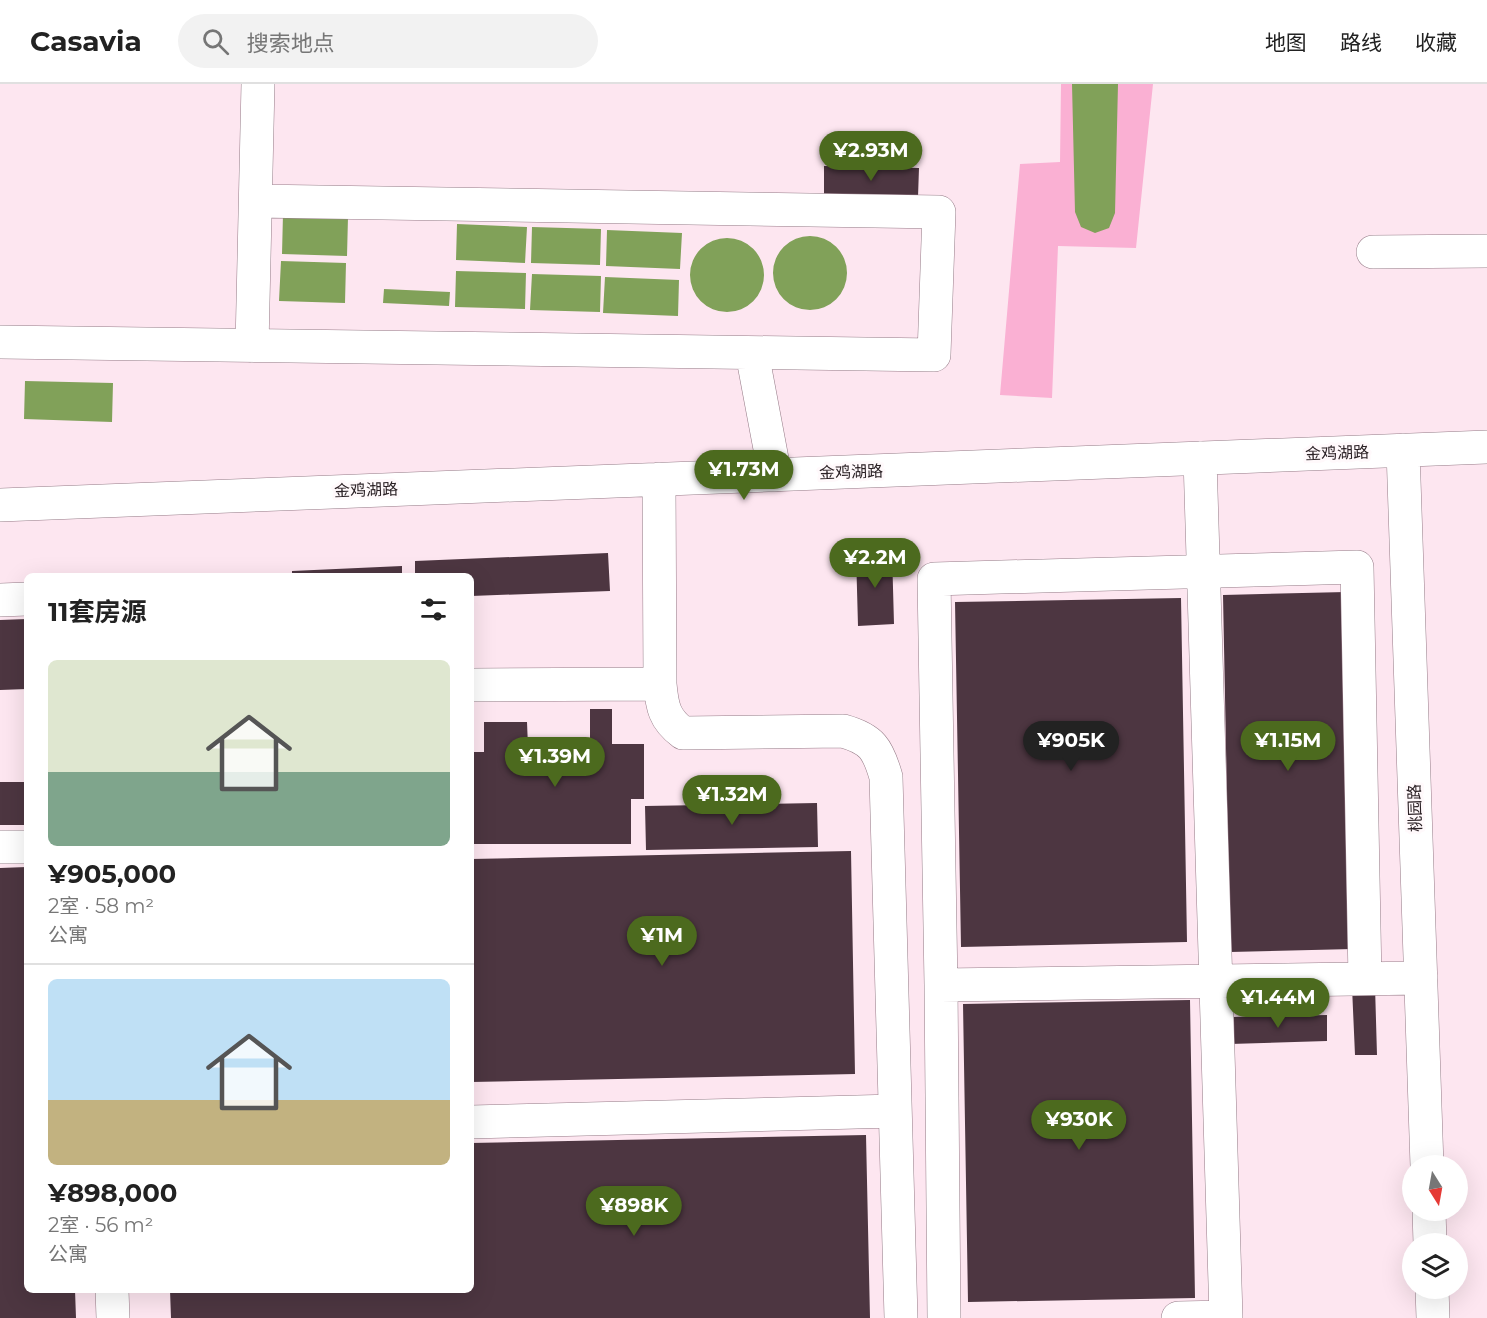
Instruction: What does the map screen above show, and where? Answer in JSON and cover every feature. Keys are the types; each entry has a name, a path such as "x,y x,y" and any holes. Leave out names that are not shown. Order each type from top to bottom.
{"street":[{"path":"252,346 258,84"},
{"path":"0,342 934,356 939,212 256,201"},
{"path":"1373,252 1487,251"},
{"path":"752,353 774,475"},
{"name":"金鸡湖路","path":"0,505 1487,447"},
{"name":"桃园路","path":"1403,450 1427,1155"},
{"path":"1178,1318 1226,1317 1200,458"},
{"path":"659,479 660,684 662,709 671,724 683,733 843,731 862,736 872,745 881,761 886,777 901,1318"},
{"path":"944,1318 934,579 1357,567 1365,979"},
{"path":"0,600 24,599"},
{"path":"474,685 660,684"},
{"path":"0,847 24,847"},
{"path":"941,985 1421,978"},
{"path":"474,1122 895,1111"},
{"path":"112,1293 113,1318"},
{"path":"1432,1299 1433,1318"}],"shaded area":[{"path":"1061,84 1153,84 1136,248 1058,246 1052,398 1000,395 1020,164 1060,162"},
{"path":"1072,84 1118,84 1115,213 1109,228 1095,233 1081,227 1075,212"},
{"path":"283,214 348,217 347,256 282,254"},
{"path":"457,224 527,227 525,263 456,260"},
{"path":"532,227 601,229 600,265 531,263"},
{"path":"607,230 682,233 680,269 606,266"},
{"path":"810,236 824,239 836,247 844,259 847,273 844,287 836,299 824,307 810,310 796,307 784,299 776,287 773,273 776,259 784,247 796,239"},
{"path":"727,238 748,244 758,254 764,275 758,296 748,306 727,312 706,306 696,296 690,275 696,254 706,244"},
{"path":"281,261 346,263 345,303 279,301"},
{"path":"456,271 526,273 525,309 455,307"},
{"path":"532,274 601,276 600,312 530,310"},
{"path":"605,277 679,280 678,316 603,313"},
{"path":"384,289 450,292 449,306 383,303"},
{"path":"25,381 113,383 112,422 24,419"}],"building":[{"path":"824,166 919,168 918,197 824,196"},
{"path":"892,552 894,624 858,626 856,553"},
{"path":"608,553 610,591 474,596 474,573 415,573 415,561"},
{"path":"402,566 402,573 292,573 292,571"},
{"path":"1346,592 1353,949 1230,952 1223,595"},
{"path":"1181,598 1187,942 961,947 955,602"},
{"path":"24,619 24,689 0,690 0,620"},
{"path":"590,709 612,709 612,744 644,744 644,799 631,799 631,844 474,844 474,752 484,752 484,722 527,722 528,747 590,746"},
{"path":"0,782 24,782 24,825 0,825"},
{"path":"817,803 818,847 646,850 645,806"},
{"path":"851,851 855,1074 474,1082 474,859"},
{"path":"24,867 24,1293 75,1293 76,1318 0,1318 0,868"},
{"path":"1375,986 1377,1055 1355,1055 1352,987"},
{"path":"1190,1000 1195,1298 968,1302 963,1004"},
{"path":"1327,1015 1327,1041 1230,1044 1230,1017"},
{"path":"866,1135 870,1318 171,1318 170,1293 474,1293 474,1143"}]}
